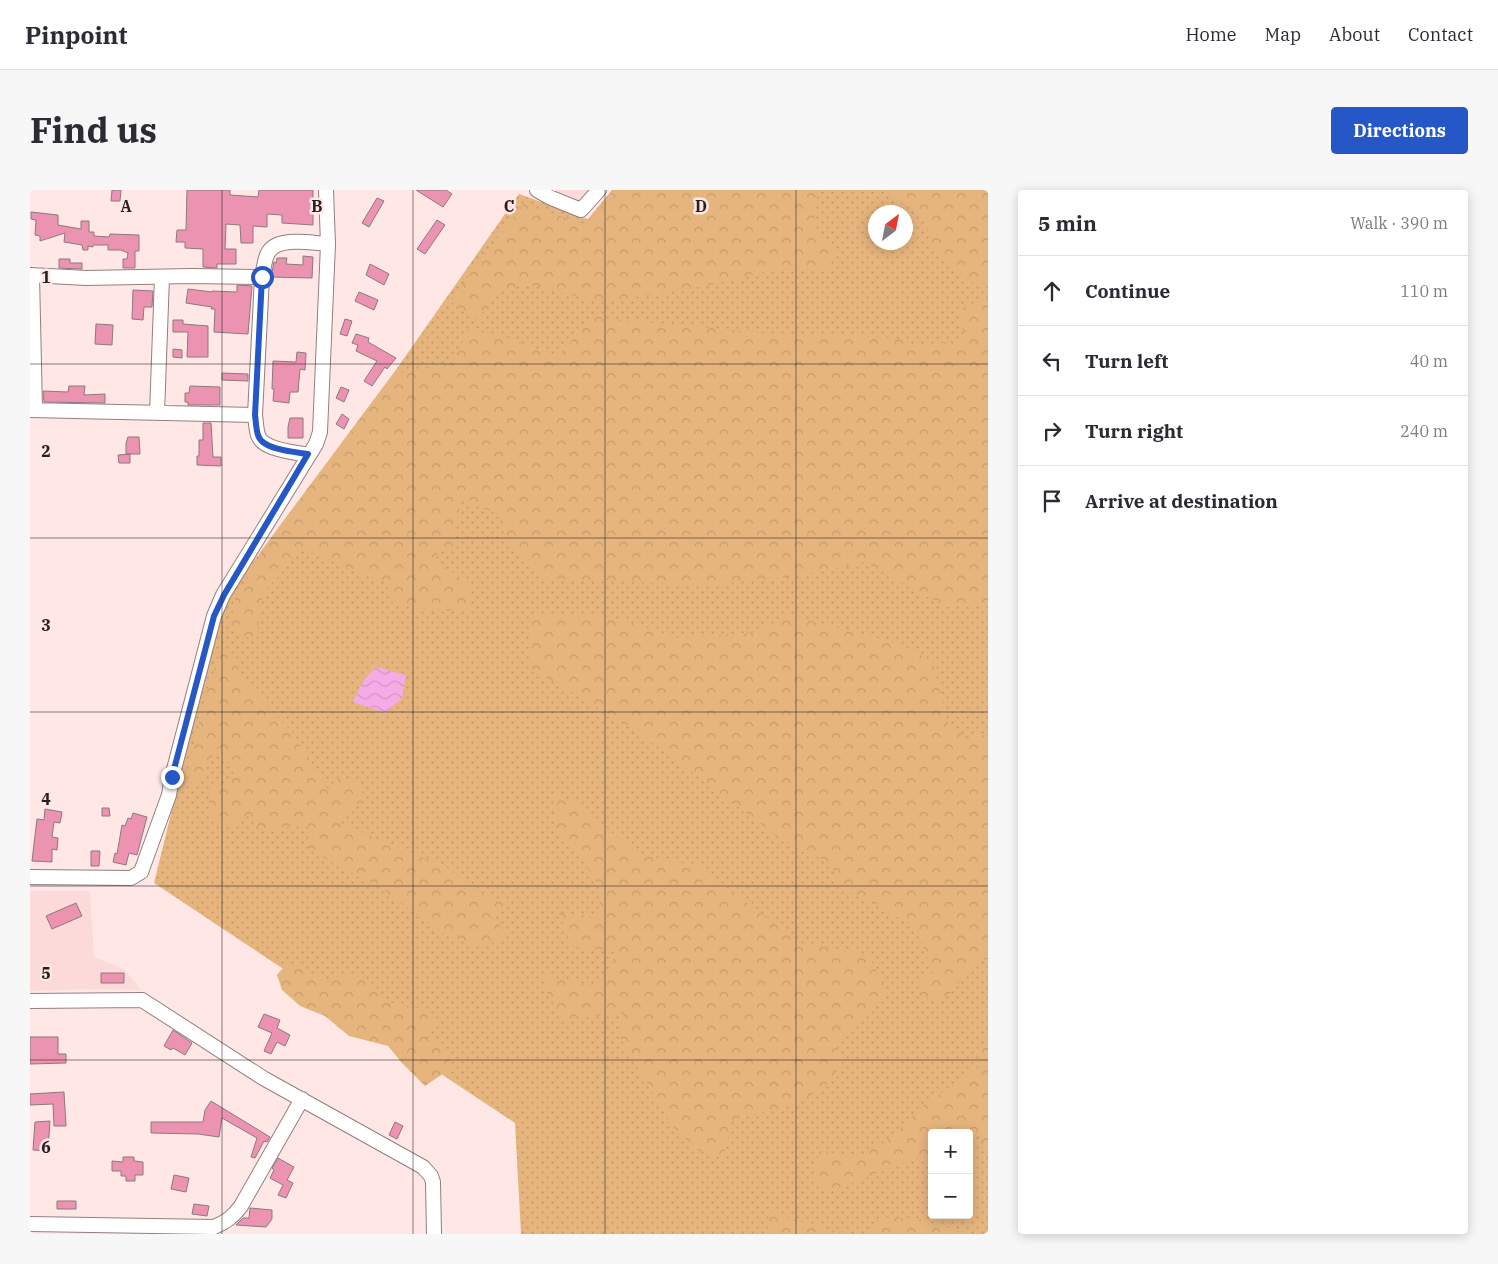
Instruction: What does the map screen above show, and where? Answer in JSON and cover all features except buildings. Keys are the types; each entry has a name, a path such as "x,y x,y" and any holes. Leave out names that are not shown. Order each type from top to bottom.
{"street":[{"path":"30,877 131,878 141,872 169,795 214,616 224,595 308,454 316,444 320,432 328,244 326,190"},
{"path":"536,190 581,210 599,190"},
{"path":"308,454 273,448 264,444 258,437 255,415 262,277 268,251 274,246 283,242 328,244"},
{"path":"255,415 32,410 31,275 86,278 262,277"},
{"path":"157,413 162,277"},
{"path":"30,1001 142,1000 263,1078 428,1171 433,1182 434,1234"},
{"path":"30,1224 214,1227 226,1222 235,1215 302,1099"}],"shaded area":[{"path":"549,190 594,190 580,206"},
{"path":"30,891 90,891 94,957 124,969 141,990 30,991"}],"green space":[{"path":"612,190 988,190 988,1234 521,1234 515,1123 154,883 223,602 393,374 519,194 588,219"},
{"path":"614,190 818,190 813,228 835,249 829,269 781,268 715,284 601,302 530,285 497,290 478,319 450,301 523,204 585,224"},
{"path":"889,190 988,191 988,282 974,284 930,243 924,215 913,209 913,205 906,205 895,199"},
{"path":"982,301 988,304 988,606 946,607 865,562 798,576 706,585 541,578 511,547 498,514 461,499 454,545 431,558 469,584 470,608 438,612 393,604 386,581 372,578 303,549 263,593 256,641 230,630 235,598 279,527 393,374 449,364 472,327 557,357 593,316 767,333 897,338 920,347 964,339 960,309"},
{"path":"530,614 611,617 677,638 757,632 789,615 896,643 932,660 948,724 968,739 988,734 988,959 978,960 943,1001 919,996 922,975 933,974 918,931 882,907 840,887 831,863 782,841 639,732 531,668"},
{"path":"222,645 236,660 236,674 291,731 330,792 339,778 362,784 363,800 335,821 446,867 476,891 511,904 493,918 508,934 482,948 442,933 379,887 308,849 308,822 278,830 260,831 248,815 227,827 209,816 209,791 236,777 218,745 196,789 187,775 205,698"},
{"path":"552,793 578,804 639,855 695,865 803,944 868,954 887,993 837,1047 842,1063 830,1082 800,1103 732,1120 723,1158 699,1151 673,1127 619,1036 624,1012 567,1020 548,996 542,975 594,985 610,973 615,951 572,947 559,913 598,917 602,890 575,849 557,828"},
{"path":"288,962 325,980 351,974 367,981 383,1001 429,1010 437,1021 424,1036 450,1052 450,1069 425,1086 388,1046 349,1036 325,1016 300,1006 282,990 277,975"},
{"path":"988,1037 988,1150 977,1134 973,1137 973,1129 928,1129 928,1158 915,1158 831,1191 813,1180 819,1151 860,1157 889,1139 921,1107 978,1068 980,1049"},
{"path":"769,1211 821,1228 852,1234 768,1234"},
{"path":"879,1218 915,1218 968,1234 865,1234"}],"water":[{"path":"376,667 406,675 402,698 385,713 353,702 363,681"}],"route":[{"path":"172,777 214,616 224,595 308,454 273,448 264,444 258,437 255,415 262,277"}]}
